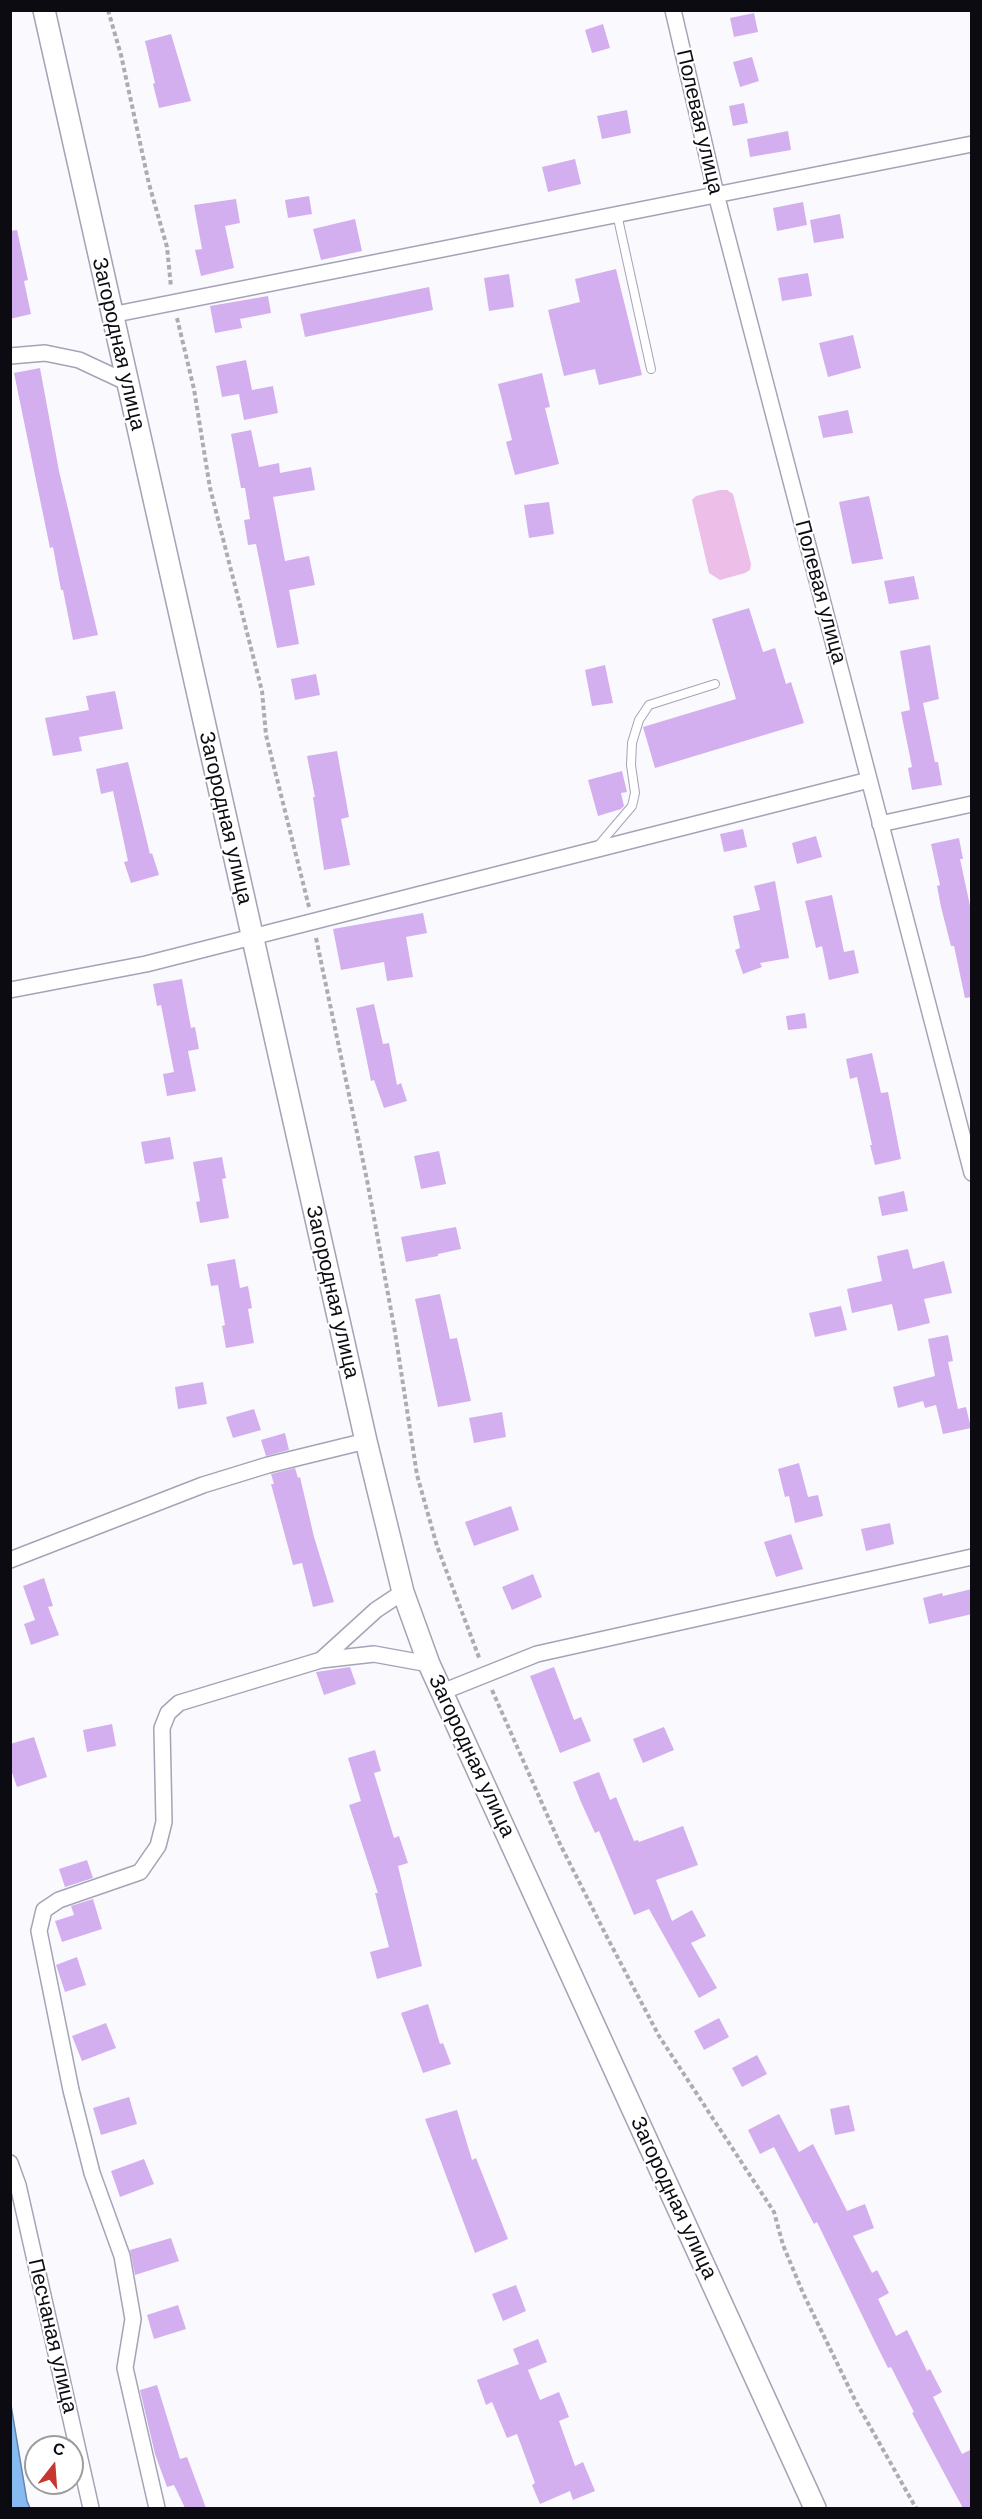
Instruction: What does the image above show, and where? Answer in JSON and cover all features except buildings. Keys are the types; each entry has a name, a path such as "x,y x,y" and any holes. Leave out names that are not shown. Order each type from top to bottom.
{"street":[{"name":"Загородная улица","path":"44,10 366,1441 403,1592 429,1664 815,2508"},
{"name":"Полевая улица","path":"673,10 716,194 972,1173"},
{"path":"111,315 972,144"},
{"path":"10,356 45,353 79,360 126,382"},
{"path":"10,990 146,964 869,780"},
{"path":"880,824 972,804"},
{"path":"10,1560 202,1485 268,1465 366,1441"},
{"path":"442,1692 537,1654 972,1557"},
{"path":"321,1660 376,1610 403,1592"},
{"path":"157,2508 125,2368 133,2319 122,2256 92,2173 72,2090 39,1931 44,1910 59,1900 140,1872 158,1846 164,1822 162,1728 168,1713 179,1703 199,1695 321,1660 374,1654 429,1664"},
{"name":"Песчаная улица","path":"10,2163 18,2185 91,2508"}],"lane":[{"path":"617,214 651,369"},
{"path":"596,850 613,825 632,806 635,793 631,765 632,744 639,720 649,705 715,684"}],"path":[{"path":"108,10 121,55 149,184 167,247 174,303 194,389 210,488 262,691 266,735 313,922 367,1180 417,1475 437,1546 485,1675 560,1844 659,2036 774,2212 783,2245 803,2293 855,2400 916,2508"}],"shaded area":[{"path":"727,490 733,494 751,564 750,570 745,573 720,580 709,573 692,500 696,496"}],"water":[{"path":"11,2405 24,2495 26,2495 30,2508 11,2508"}]}
